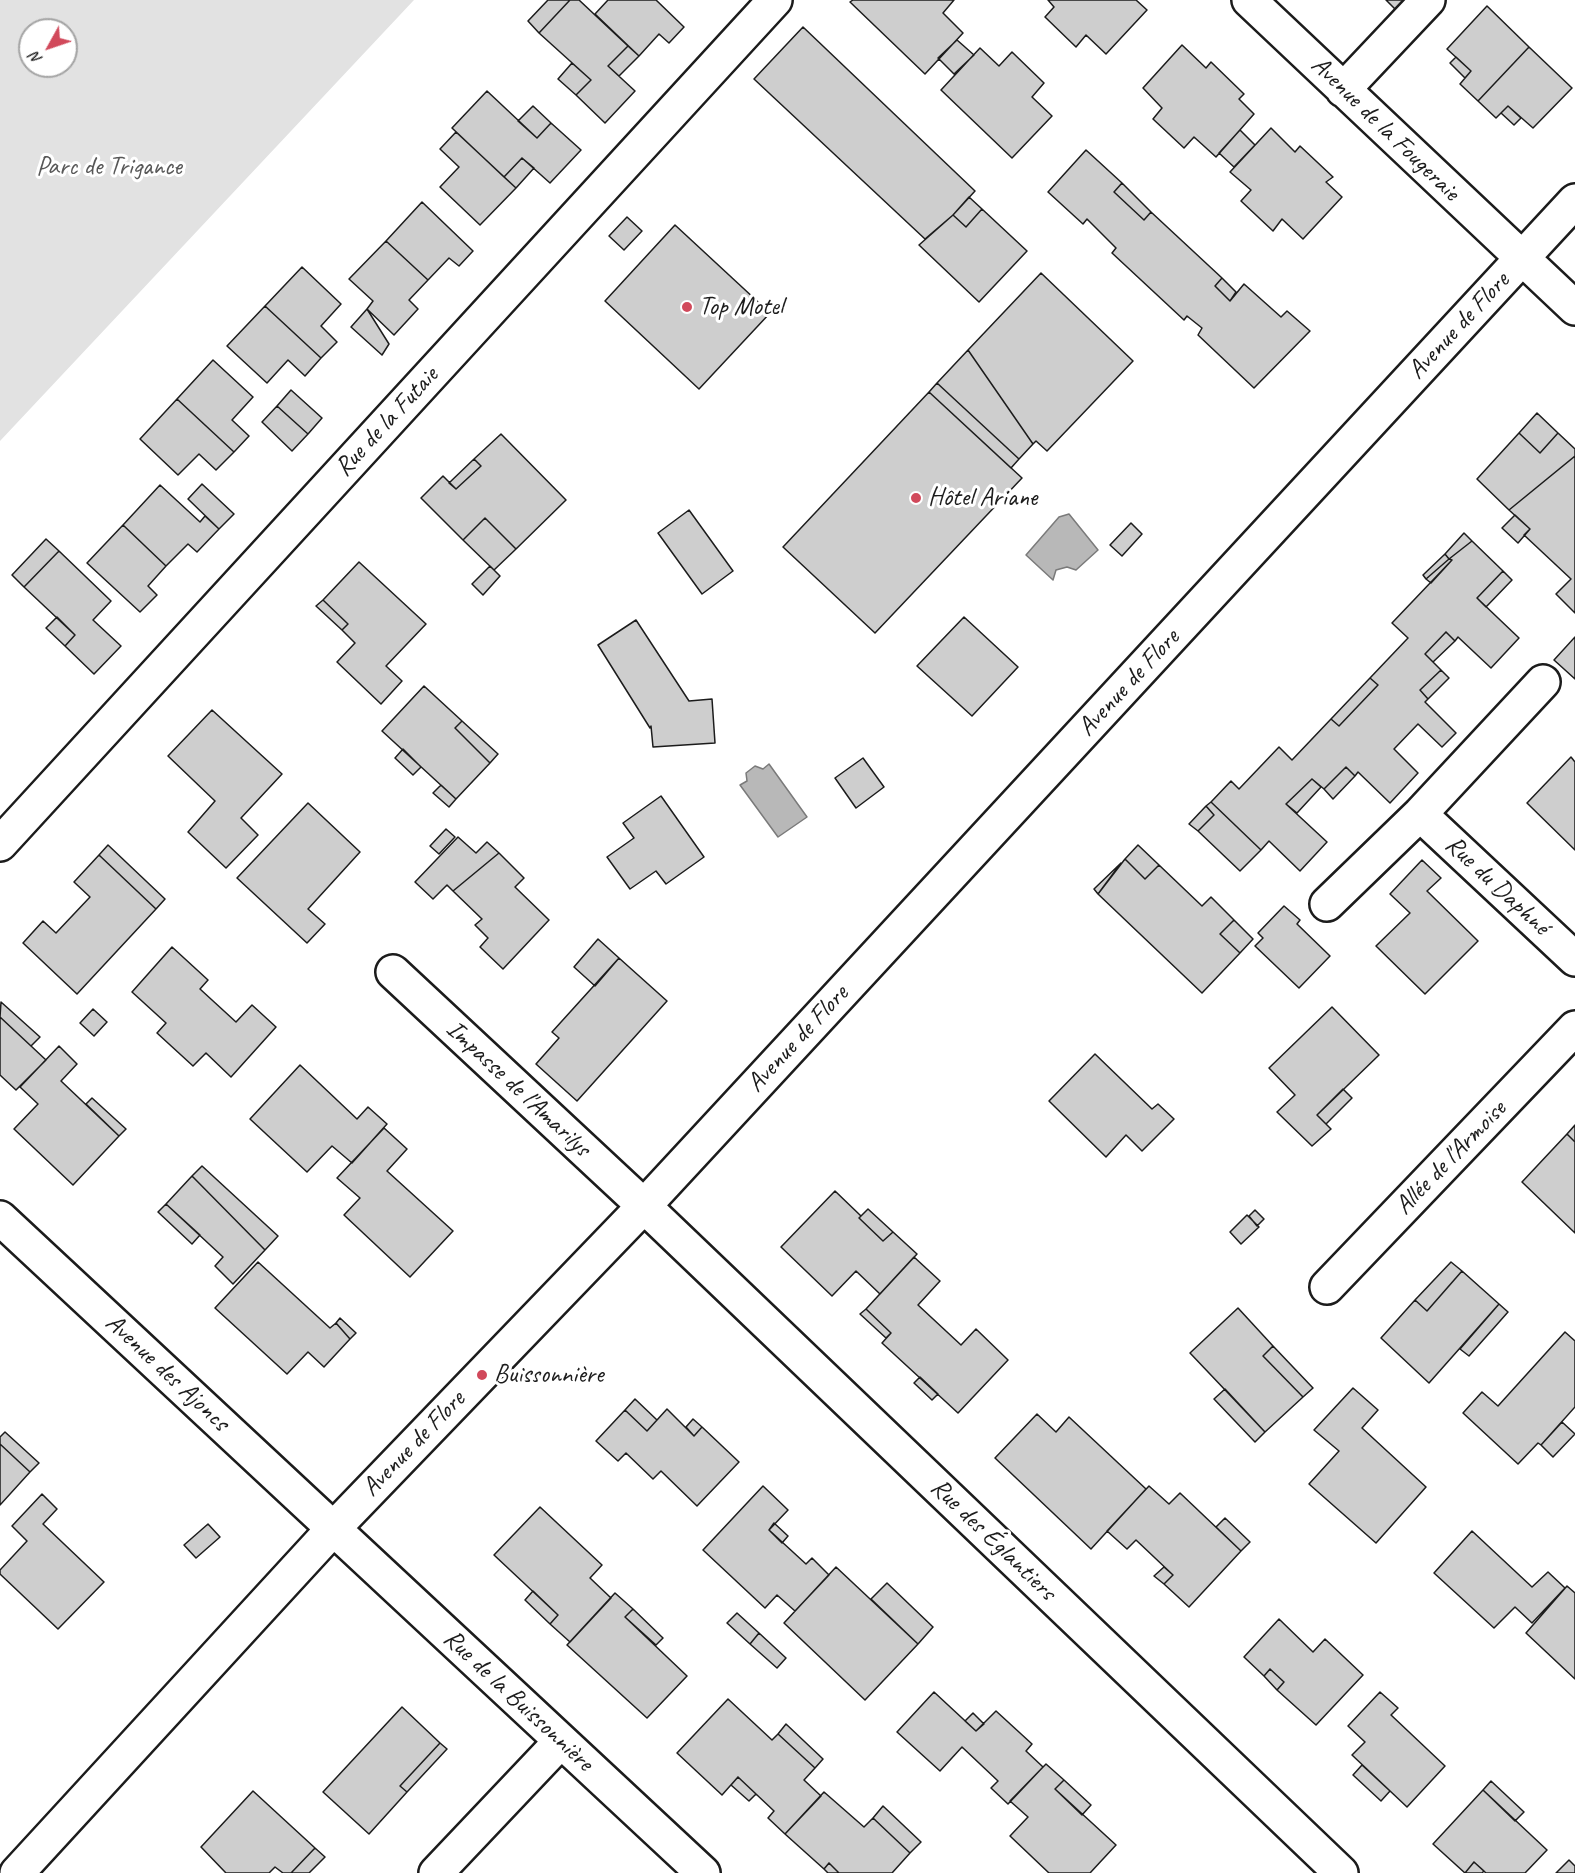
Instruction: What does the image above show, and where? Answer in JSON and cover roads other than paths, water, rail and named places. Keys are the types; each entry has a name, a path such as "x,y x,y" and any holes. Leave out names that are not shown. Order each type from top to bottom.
{"street":[{"name":"Rue de la Futaie","path":"0,844 775,0"},
{"name":"Avenue de la Fougeraie","path":"1249,0 1575,308"},
{"path":"1343,90 1428,0"},
{"name":"Avenue de Flore","path":"17,1873 333,1528 644,1206 1575,201"},
{"path":"1327,904 1420,814 1544,682"},
{"name":"Rue du Daphné","path":"1420,814 1575,959"},
{"name":"Impasse de l'Amarilys","path":"393,972 644,1206"},
{"name":"Allée de l'Armoise","path":"1327,1287 1575,1028"},
{"name":"Rue des Églantiers","path":"644,1206 1341,1873"},
{"name":"Avenue des Ajoncs","path":"0,1218 333,1528"},
{"name":"Rue de la Buissonnière","path":"333,1528 703,1873"},
{"path":"436,1873 561,1741"}],"place":[{"name":"Top Motel","path":"687,307"},
{"name":"Hôtel Ariane","path":"916,498"},
{"name":"Buissonnière","path":"482,1375"}],"park label":[{"name":"Parc de Trigance","path":"109,167"}]}
